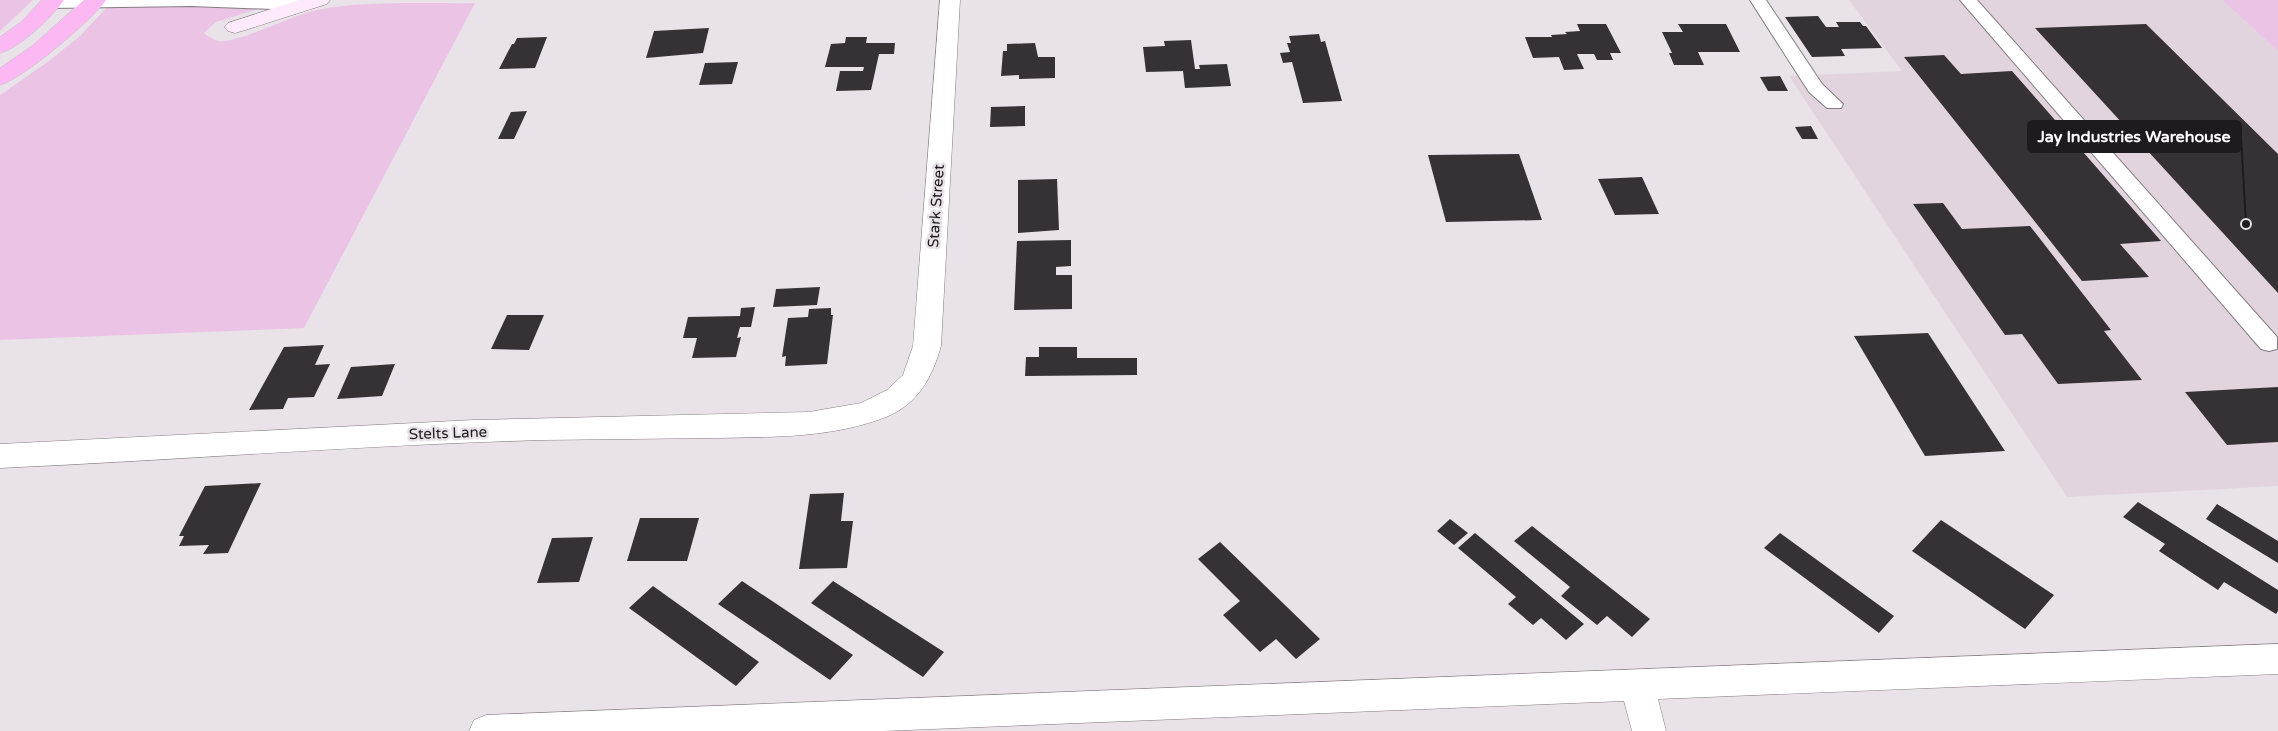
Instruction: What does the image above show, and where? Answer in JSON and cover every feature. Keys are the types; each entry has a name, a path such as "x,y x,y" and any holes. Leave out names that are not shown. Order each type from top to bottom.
{"highway":[{"path":"0,78 40,51 95,1"},
{"path":"0,47 28,26 53,2"}],"street":[{"path":"234,26 320,0"},
{"name":"Stark Street","path":"893,401 909,388 921,371 927,346 950,0"},
{"name":"Stelts Lane","path":"0,456 306,438 542,429 770,426 821,422 862,414 893,401"},
{"path":"486,731 746,725 1637,684 2278,659"},
{"path":"1637,684 1649,731"}],"lane":[{"path":"1758,0 1815,88 1834,104"},
{"path":"1968,0 2269,343"},
{"path":"53,2 191,1 299,5"}],"shaded area":[{"path":"0,0 33,0 0,31"},
{"path":"114,0 277,3 216,22 204,33 218,41 237,38 313,11 351,5 475,3 304,328 0,340 0,95 49,61 80,36"},
{"path":"1849,0 2222,0 2278,51 2278,486 2067,497 1789,76 1902,71"},
{"path":"2222,0 2278,0 2278,51"}],"building":[{"path":"1818,16 1826,27 1839,27 1836,22 1860,22 1863,26 1866,26 1882,48 1841,49 1845,56 1812,57 1785,17"},
{"path":"1577,24 1606,24 1621,53 1610,53 1613,60 1597,60 1594,54 1577,54 1584,69 1564,70 1559,57 1533,58 1525,37 1552,37 1551,35 1580,31"},
{"path":"1678,24 1726,24 1740,52 1698,52 1704,65 1674,65 1669,53 1672,53 1662,32 1683,32"},
{"path":"2146,24 2278,154 2278,293 2035,28"},
{"path":"709,28 703,53 646,58 654,31"},
{"path":"1319,34 1321,42 1325,41 1342,101 1303,103 1292,62 1283,63 1280,53 1290,52 1287,43 1291,43 1289,36"},
{"path":"547,37 535,68 499,69 517,38"},
{"path":"846,37 867,37 866,43 895,43 894,54 879,54 871,90 836,91 840,71 863,71 864,67 825,67 831,44 845,43"},
{"path":"1191,40 1195,69 1200,69 1199,65 1227,64 1231,86 1185,88 1183,71 1146,72 1143,47 1165,46 1164,41"},
{"path":"1035,43 1038,57 1055,57 1055,78 1019,79 1019,75 1001,76 1003,51 1007,51 1007,44"},
{"path":"1944,55 1961,74 2012,71 2161,241 2120,244 2149,277 2082,281 1904,57"},
{"path":"738,62 732,84 699,85 705,63"},
{"path":"1780,76 1788,91 1768,91 1760,77"},
{"path":"1025,106 1025,126 990,127 991,107"},
{"path":"527,111 514,139 498,139 511,112"},
{"path":"1811,126 1818,139 1802,139 1795,127"},
{"path":"1519,154 1542,220 1446,222 1428,155"},
{"path":"1642,177 1659,214 1615,215 1598,179"},
{"path":"1057,179 1059,230 1018,233 1018,180"},
{"path":"1943,203 1962,229 2030,226 2111,330 2104,331 2142,380 2058,384 2022,334 2005,335 1913,204"},
{"path":"1071,240 1071,266 1056,267 1056,275 1072,275 1072,309 1014,310 1017,241"},
{"path":"820,287 817,305 773,307 776,289"},
{"path":"755,307 751,327 740,327 737,338 741,337 736,357 692,358 697,338 683,338 688,317 740,316 741,308"},
{"path":"831,308 831,315 833,315 827,364 785,366 786,356 782,357 788,318 808,317 809,309"},
{"path":"507,315 544,315 529,350 491,349"},
{"path":"1928,333 2005,451 1925,456 1854,336"},
{"path":"324,345 315,365 330,364 314,397 288,398 283,409 249,410 284,347"},
{"path":"1039,347 1077,347 1077,358 1137,358 1137,375 1025,376 1026,357 1039,357"},
{"path":"395,364 382,396 337,399 351,367"},
{"path":"2278,387 2278,442 2227,445 2185,392"},
{"path":"261,483 228,553 203,554 209,545 179,546 184,536 179,536 205,486"},
{"path":"844,493 841,521 853,521 847,568 799,569 810,494"},
{"path":"2138,502 2278,590 2278,611 2276,614 2224,582 2218,590 2159,551 2165,544 2123,517"},
{"path":"2217,504 2278,541 2278,563 2206,519"},
{"path":"640,518 699,518 687,561 627,561"},
{"path":"1450,519 1468,533 1454,545 1437,531"},
{"path":"1941,520 2054,595 2025,629 1912,551"},
{"path":"1532,526 1650,619 1632,637 1607,616 1597,625 1561,596 1570,587 1514,541"},
{"path":"1475,533 1584,624 1566,640 1541,618 1533,625 1508,604 1516,597 1458,548"},
{"path":"1780,533 1894,616 1879,633 1764,548"},
{"path":"593,537 579,582 537,583 552,538"},
{"path":"1220,542 1320,639 1296,659 1276,639 1260,652 1223,615 1240,601 1198,559"},
{"path":"742,581 853,655 830,680 718,604"},
{"path":"833,581 944,652 923,677 811,603"},
{"path":"653,586 759,662 736,686 629,608"}],"place":[{"name":"Jay Industries Warehouse","path":"2246,224"}]}
